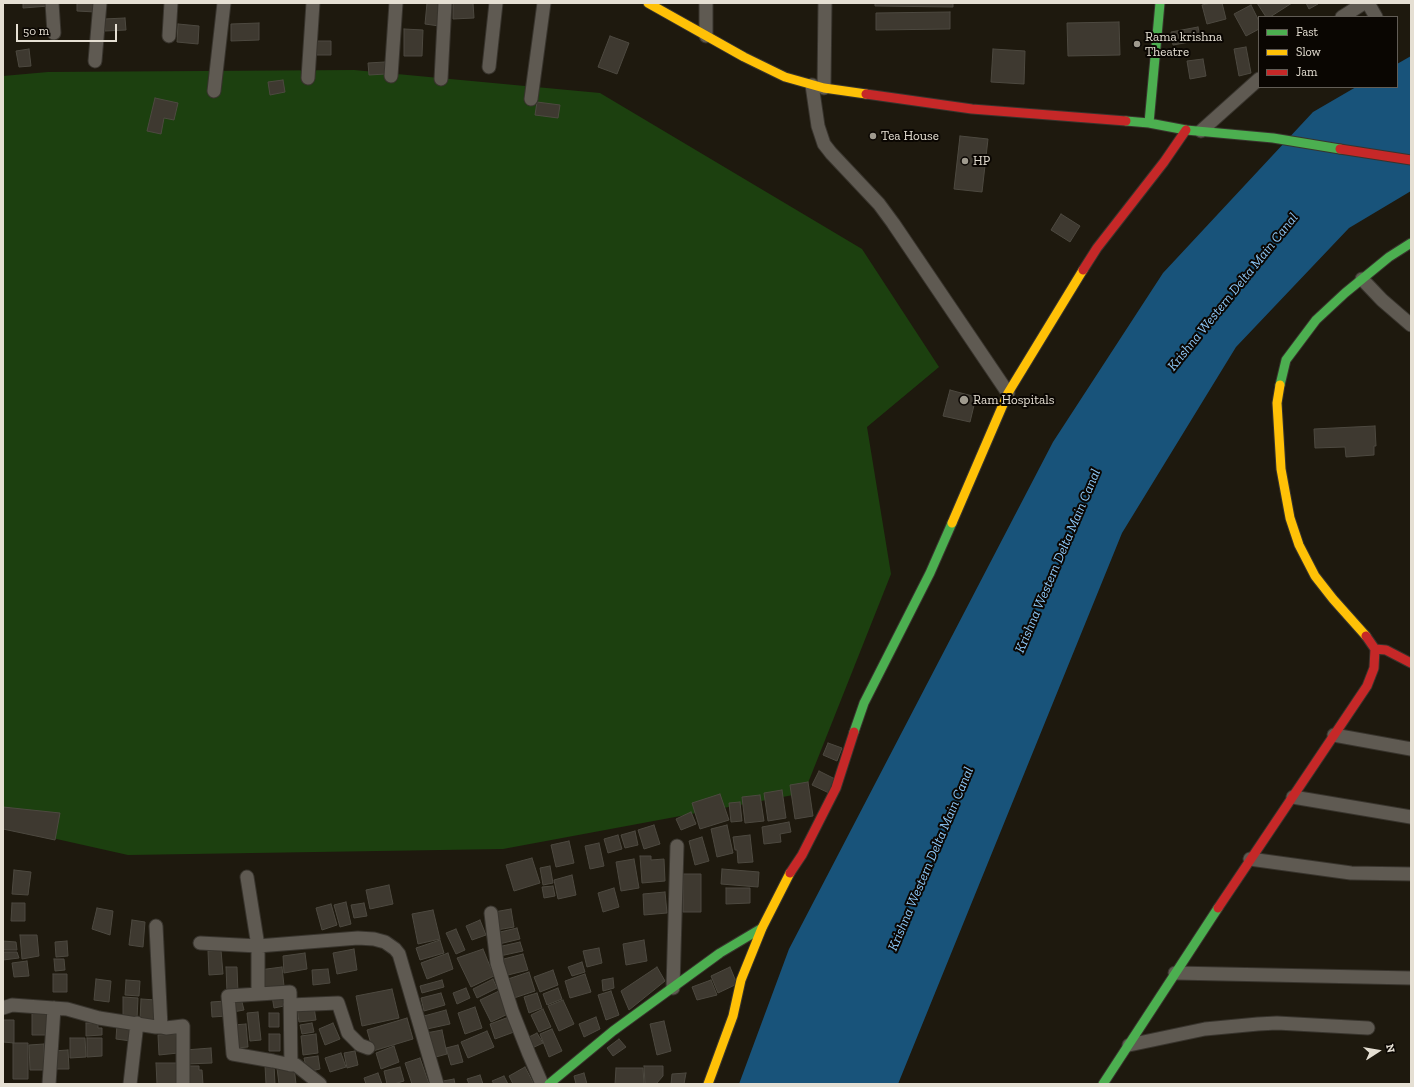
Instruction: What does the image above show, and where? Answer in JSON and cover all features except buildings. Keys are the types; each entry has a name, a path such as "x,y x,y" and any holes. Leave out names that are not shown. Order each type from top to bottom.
{"main road":[{"path":"648,3 744,57 785,77 818,87 972,109 1149,123 1186,130 1273,138 1411,160"},
{"path":"1149,123 1160,3"},
{"path":"708,1084 733,1016 742,980 762,928 787,878 802,855 836,788 864,704 930,573 1008,393 1097,248 1164,162 1186,130"},
{"path":"1103,1084 1250,859 1367,686 1374,668 1375,650 1369,639 1333,599 1315,576 1299,545 1288,511 1280,468 1277,403 1286,360 1316,320 1389,257 1411,243"},
{"path":"1375,650 1386,650 1411,662"},
{"path":"549,1084 612,1031 720,953 762,928"}],"street":[{"path":"52,3 54,33"},
{"path":"94,61 100,3"},
{"path":"169,36 172,3"},
{"path":"214,91 224,3"},
{"path":"308,78 313,3"},
{"path":"391,76 396,3"},
{"path":"441,79 445,3"},
{"path":"489,67 496,3"},
{"path":"531,99 544,3"},
{"path":"706,3 706,36"},
{"path":"825,3 818,87 818,126 824,144 888,217 1008,393"},
{"path":"1345,16 1364,3"},
{"path":"1368,3 1375,16"},
{"path":"1201,131 1258,80"},
{"path":"1362,279 1382,300 1411,325"},
{"path":"1334,735 1411,749"},
{"path":"1293,797 1411,817"},
{"path":"673,988 677,846"},
{"path":"1250,859 1351,873 1411,874"},
{"path":"247,877 258,946 258,994"},
{"path":"490,913 497,963 512,1011 542,1084"},
{"path":"156,926 161,1026"},
{"path":"200,943 258,946 358,938 374,939 385,942 399,954 437,1084"},
{"path":"1175,973 1411,978"},
{"path":"291,1065 290,992 228,996 232,1054 296,1066 320,1084"},
{"path":"290,1006 338,1003 348,1033 360,1045 368,1048"},
{"path":"3,1008 12,1005 67,1009 99,1018 156,1027 161,1026 166,1028 183,1026 184,1084"},
{"path":"49,1084 54,1008"},
{"path":"130,1084 137,1023"},
{"path":"1129,1045 1205,1029 1258,1024 1277,1023 1368,1028"}],"green space":[{"path":"354,70 600,93 862,249 939,367 867,427 891,574 804,793 503,849 128,855 3,827 3,76 48,72"}],"water":[{"name":"Krishna Western Delta Main Canal","path":"1411,56 1411,191 1349,228 1236,347 1122,533 898,1084 739,1084 789,949 1053,442 1163,273 1313,112 1354,88 1398,88 1398,63"}],"traffic: fast":[{"path":"1149,123 1160,3"},
{"path":"1126,121 1149,123 1186,130 1273,138 1340,149"},
{"path":"1280,385 1286,360 1316,320 1345,293 1389,257 1411,243"},
{"path":"854,732 864,703 930,573 952,523"},
{"path":"1103,1084 1218,908"},
{"path":"549,1084 613,1031 720,953 762,928"}],"traffic: slow":[{"path":"648,3 744,57 785,77 824,88 866,94"},
{"path":"952,523 1008,393 1083,270"},
{"path":"1280,385 1277,403 1281,469 1290,518 1299,545 1315,576 1366,636"},
{"path":"708,1084 733,1016 741,980 762,928 790,873"}],"traffic: jam":[{"path":"866,94 972,109 1126,121"},
{"path":"1083,270 1097,248 1164,162 1186,130"},
{"path":"1340,149 1411,160"},
{"path":"1218,908 1367,686 1374,668 1375,649 1366,636"},
{"path":"1375,649 1386,650 1411,663"},
{"path":"790,873 802,855 836,788 854,732"}],"place":[{"name":"Rama krishna Theatre","path":"1137,44"},
{"name":"Tea House","path":"873,136"},
{"name":"HP","path":"965,161"},
{"name":"Ram Hospitals","path":"964,400"}]}
